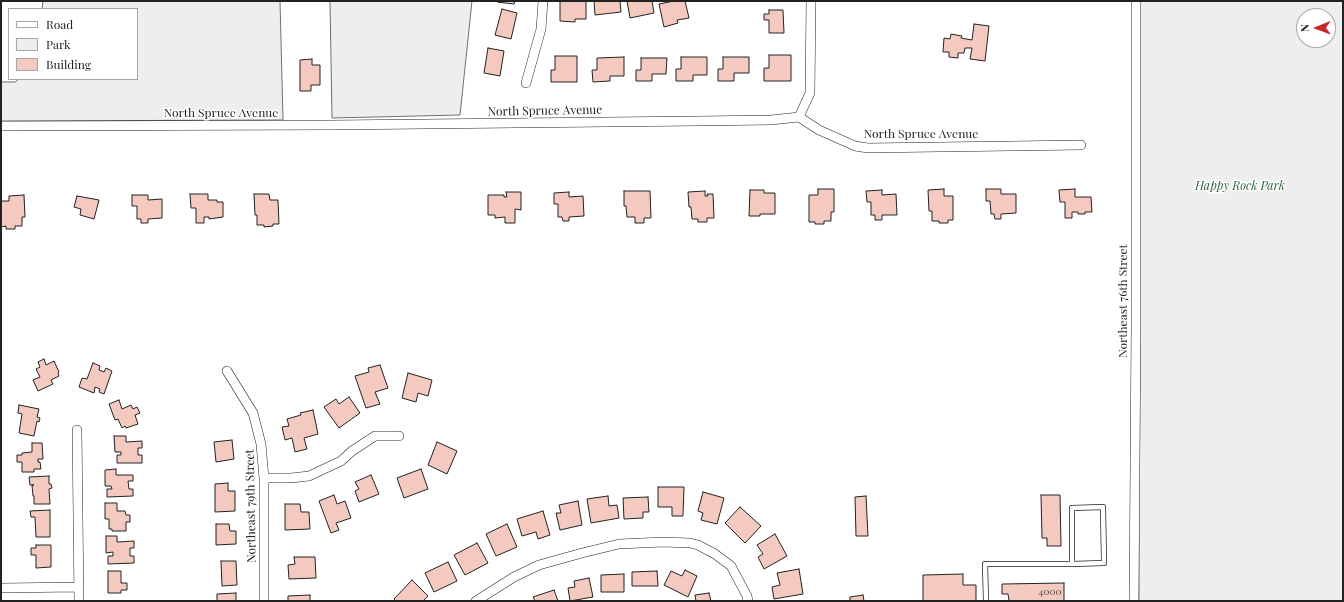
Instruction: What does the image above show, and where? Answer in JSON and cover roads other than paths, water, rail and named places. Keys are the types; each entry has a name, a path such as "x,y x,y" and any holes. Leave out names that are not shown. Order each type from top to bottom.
{"street":[{"path":"526,83 541,29 544,1"},
{"path":"799,117 810,93 811,1"},
{"name":"Northeast 76th Street","path":"1134,601 1136,1"},
{"name":"North Spruce Avenue","path":"1,126 641,122 771,120 799,117 819,130 855,146 868,148 1081,145"},
{"name":"Northeast 79th Street","path":"227,371 253,414 261,444 264,478 264,601"},
{"path":"77,430 79,601"},
{"path":"264,478 309,476 341,461 352,450 375,436 399,436"},
{"path":"476,601 514,577 539,565 619,544 663,542 690,543 698,545 716,554 731,566 747,596 748,601"},
{"path":"1,588 78,587"}],"lane":[{"path":"986,601 985,564 1072,564 1104,563 1103,507 1072,508 1072,564"}],"park label":[{"name":"Happy Rock Park","path":"1240,186"}]}
